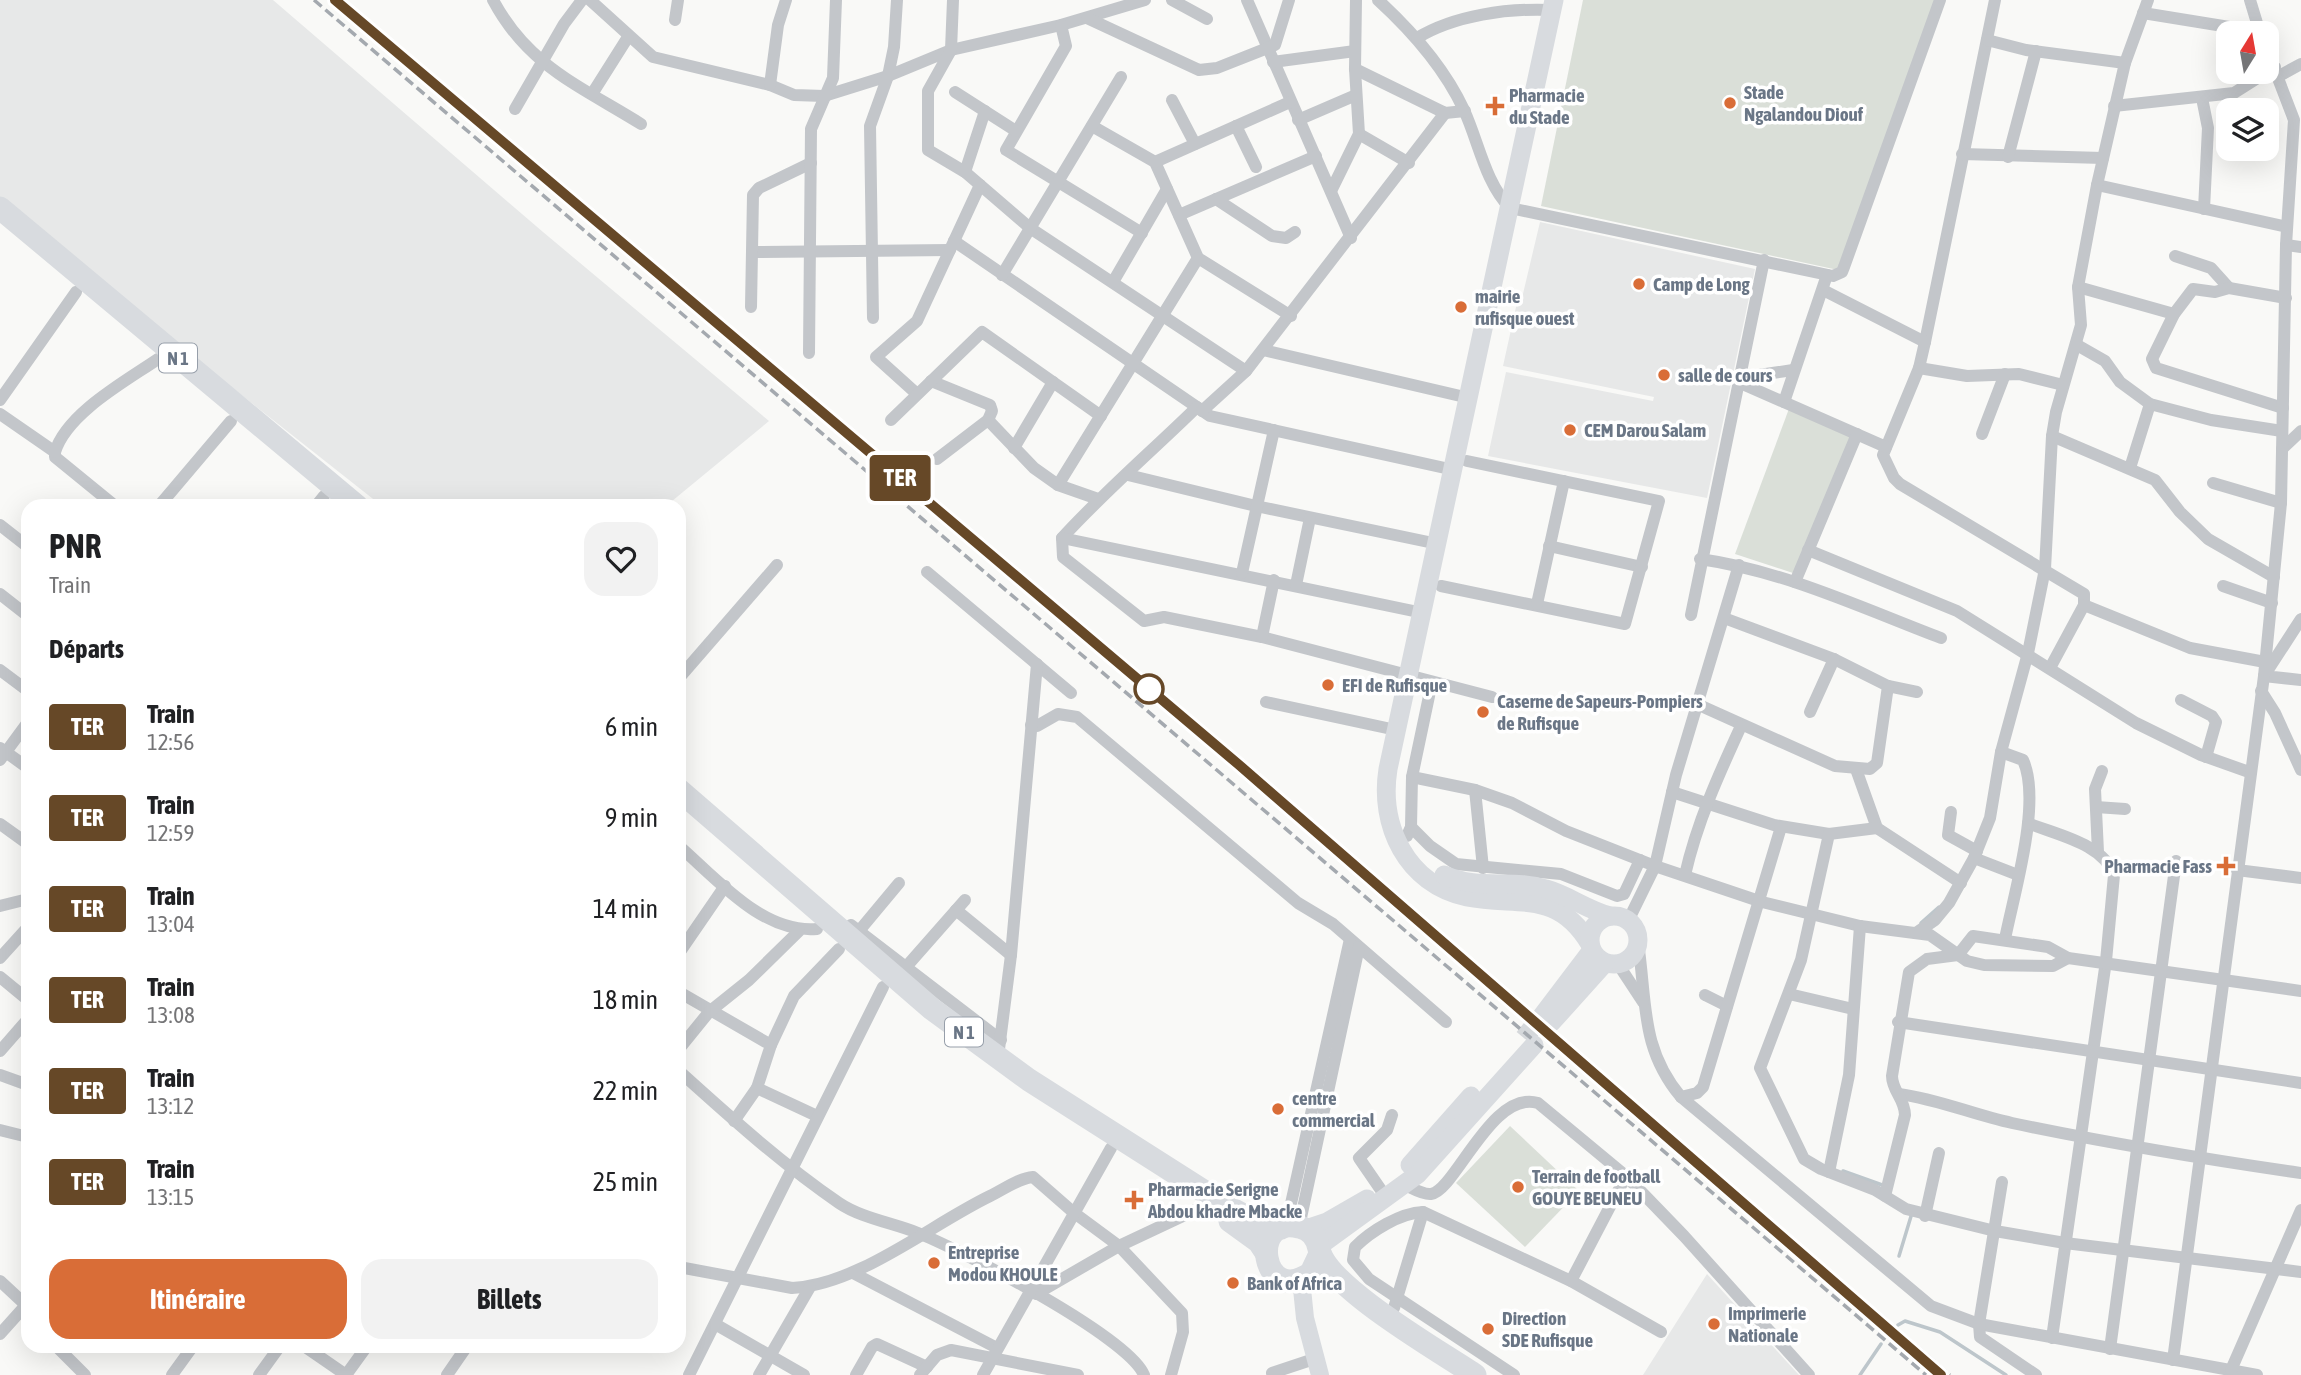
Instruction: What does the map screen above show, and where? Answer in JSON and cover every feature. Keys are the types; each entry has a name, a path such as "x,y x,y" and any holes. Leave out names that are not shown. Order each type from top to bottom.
{"highway":[{"name":"N 1","path":"0,208 349,499"},
{"name":"N 1","path":"0,227 320,499"},
{"name":"N 1","path":"686,796 882,969 1227,1206 1258,1223 1302,1235"},
{"name":"N 1","path":"686,817 808,930 839,949 883,987 989,1067 1248,1233 1265,1251 1270,1268 1297,1278"},
{"path":"1265,1251 1268,1240 1302,1235"},
{"path":"1297,1278 1316,1268 1302,1235"},
{"path":"1302,1235 1358,1297"},
{"path":"1297,1278 1393,1309 1475,1375"}],"main road":[{"path":"1516,209 1469,398 1461,466 1438,544 1423,613 1420,679 1396,730 1388,769 1385,805 1396,842 1408,860 1420,873 1449,892 1468,897 1543,904 1569,917 1601,955 1629,959 1638,943 1636,930 1619,918 1589,910 1546,889 1459,882 1424,861 1397,806 1396,787 1441,586 1461,466 1516,209 1558,3"},
{"path":"1601,955 1594,926 1619,918"},
{"path":"1547,1019 1601,955"},
{"path":"1529,1042 1441,1150 1405,1185 1302,1235 1381,1190 1407,1168 1529,1042"}],"street":[{"path":"493,0 515,37 542,63 641,124"},
{"path":"515,109 582,0"},
{"path":"590,0 653,57 769,85 794,95 824,96 888,76 951,50 1061,25 1145,0"},
{"path":"676,20 678,0"},
{"path":"769,85 778,25 786,0"},
{"path":"809,353 811,129 832,78 836,0"},
{"path":"873,318 870,125 888,76 897,0"},
{"path":"953,0 951,50 928,91 928,150 965,172 1030,228 1247,370"},
{"path":"1172,0 1207,19"},
{"path":"1247,0 1352,238"},
{"path":"1087,18 1199,70 1217,68 1275,45 1289,0"},
{"path":"1331,191 1359,134 1355,69 1356,0"},
{"path":"1378,0 1417,38 1451,84 1465,111 1494,186 1516,209 1827,275 1837,275 1844,267 1940,0"},
{"path":"1995,0 1919,368 1883,455 1894,478 1900,484 2084,594 2084,605 2050,668"},
{"path":"1916,933 1935,920 1961,883 1990,818 2001,752 2028,653 2045,569 2052,436 2063,385 2081,325 2078,287 2097,185 2125,63 2148,0"},
{"path":"2250,0 2256,21"},
{"path":"1417,38 1446,24 1558,3"},
{"path":"2143,13 2216,25"},
{"path":"1061,25 1066,46 1006,150 1142,233"},
{"path":"592,94 628,37"},
{"path":"1987,40 2036,51 2125,63"},
{"path":"1273,62 1355,51"},
{"path":"2008,157 2036,51"},
{"path":"2279,71 2301,64"},
{"path":"1355,69 1445,113 1465,111"},
{"path":"1002,275 1121,77"},
{"path":"2173,1360 2249,772 2264,677 2281,502 2286,245 2298,121 2279,77"},
{"path":"2114,106 2234,93 2252,84"},
{"path":"954,92 1016,131"},
{"path":"1298,120 1356,95"},
{"path":"2202,97 2208,136 2204,209"},
{"path":"1172,100 1195,144"},
{"path":"1155,162 1290,102"},
{"path":"965,172 985,111"},
{"path":"1445,113 1352,238 1247,370 1098,499 1062,538 1063,557 1144,621 1164,617 1262,637 1493,697"},
{"path":"1092,126 1155,162 1198,258 1291,316"},
{"path":"1236,126 1256,167"},
{"path":"1359,134 1409,163"},
{"path":"1962,154 2103,158"},
{"path":"1179,215 1316,156"},
{"path":"751,307 753,195 759,188 811,163"},
{"path":"917,394 876,357 917,321 980,185"},
{"path":"2097,185 2287,227"},
{"path":"1113,282 1167,189"},
{"path":"1216,199 1272,236 1286,238 1295,232"},
{"path":"2286,245 2301,247"},
{"path":"752,252 872,251 952,246 1002,275 1210,416 1461,466 1564,481 1659,501 1625,624 1441,586"},
{"path":"2175,256 2211,268 2229,288"},
{"path":"1058,485 1198,258"},
{"path":"1691,615 1700,559 1764,260"},
{"path":"1784,402 1827,275"},
{"path":"2078,287 2174,314"},
{"path":"2283,408 2156,368 2152,359 2174,314 2193,289 2215,292 2229,288 2286,298"},
{"path":"1823,290 1925,342"},
{"path":"0,400 76,292"},
{"path":"891,420 982,332 1101,416"},
{"path":"2077,345 2105,361 2116,379 2150,404 2211,420 2282,430"},
{"path":"1263,350 1469,398"},
{"path":"106,499 55,457 55,452 78,419 99,400 158,359"},
{"path":"1919,368 1967,376 2005,374 2063,385"},
{"path":"1738,380 1793,370"},
{"path":"1982,434 2005,374"},
{"path":"1738,380 1886,447"},
{"path":"931,381 990,405 992,411 988,420 937,459"},
{"path":"1014,448 1053,382"},
{"path":"2130,468 2150,404"},
{"path":"0,414 55,452"},
{"path":"988,420 1014,448 1058,485 1098,499"},
{"path":"165,499 231,421"},
{"path":"1242,573 1273,430"},
{"path":"2282,449 2301,431"},
{"path":"1795,582 1857,434"},
{"path":"2052,436 2159,483 2180,512 2208,539 2274,577"},
{"path":"1128,475 1256,506 1438,544"},
{"path":"1537,604 1564,481"},
{"path":"2213,483 2281,502"},
{"path":"1296,585 1310,517"},
{"path":"0,525 21,542"},
{"path":"1062,538 1242,573 1423,613"},
{"path":"1549,546 1642,567"},
{"path":"1808,550 1957,611 2136,723 2206,757 2249,772"},
{"path":"1700,559 1739,565 1795,582 1941,638"},
{"path":"686,670 777,565"},
{"path":"1619,918 1655,866 1672,792 1739,565"},
{"path":"927,572 1071,693"},
{"path":"1262,637 1274,580"},
{"path":"2223,586 2272,603"},
{"path":"0,594 21,610"},
{"path":"2084,605 2190,648 2265,662"},
{"path":"1724,618 1833,659 1888,686 1917,692"},
{"path":"2264,677 2301,619"},
{"path":"1810,712 1833,659"},
{"path":"999,1049 1011,955 1037,664"},
{"path":"0,670 21,686"},
{"path":"2264,677 2301,680"},
{"path":"1420,679 1409,831 1456,864 1561,874 1617,896 1624,894 1640,860"},
{"path":"1699,705 1835,766 1870,769 1877,764 1888,686"},
{"path":"2262,691 2301,770"},
{"path":"2181,701 2212,716 2216,722 2206,757"},
{"path":"1266,702 1396,730"},
{"path":"1031,725 1037,726 1058,713 1077,717 1298,903 1333,924 1446,1022"},
{"path":"1685,875 1700,817 1710,802 1741,726"},
{"path":"21,730 2,753 21,764"},
{"path":"2001,752 2025,762 2031,793 2028,823 2005,939"},
{"path":"1856,769 1877,828 1961,883"},
{"path":"2098,852 2095,789 2102,771"},
{"path":"1412,777 1475,790 1655,866 1812,916 1934,937 1967,961 1984,965 2053,966 2068,958"},
{"path":"1475,790 1483,867"},
{"path":"1672,792 1781,827 1829,834 1877,828"},
{"path":"2096,807 2125,809"},
{"path":"1951,812 1948,835 1975,855 2018,874"},
{"path":"2028,823 2098,852 2110,863 2113,874 2106,961 2052,1338"},
{"path":"0,824 21,839"},
{"path":"1681,1097 1697,1093 1703,1087 1781,827"},
{"path":"1829,834 1812,916 1790,994 1760,1068 1804,1159 1925,1216 2065,1243 2301,1272"},
{"path":"686,852 724,886 766,917 808,930"},
{"path":"2110,1349 2176,861"},
{"path":"2237,870 2301,878"},
{"path":"859,931 899,883"},
{"path":"686,943 724,886"},
{"path":"818,900 906,967 999,1049"},
{"path":"906,967 965,900"},
{"path":"0,906 21,901"},
{"path":"956,910 1011,955"},
{"path":"1829,1172 1849,1075 1860,926"},
{"path":"686,1040 709,1012 808,930"},
{"path":"0,958 21,934"},
{"path":"1885,1196 1904,1121 1905,1106 1892,1076 1898,1022 1909,971 1927,959 1958,955 1973,936 2048,947 2068,958 2106,961 2301,991"},
{"path":"1302,1235 1354,943"},
{"path":"1638,943 1644,1006 1658,1065 1681,1097 1931,1306 1956,1318 1979,1324 2258,1375"},
{"path":"734,1121 757,1088 771,1045 794,996 839,949"},
{"path":"1601,955 1644,1006"},
{"path":"0,977 21,994"},
{"path":"689,1375 883,987"},
{"path":"1790,994 1853,1009"},
{"path":"1705,995 1727,1006"},
{"path":"686,997 771,1045"},
{"path":"1898,1022 2301,1083"},
{"path":"0,1051 21,1027"},
{"path":"0,1075 21,1082"},
{"path":"686,1077 734,1121 845,1207 920,1233 1032,1292 1121,1346 1144,1375"},
{"path":"757,1088 817,1116"},
{"path":"1899,1094 1925,1097 2008,1122 2080,1137 2301,1173"},
{"path":"1405,1185 1428,1195 1439,1191 1477,1139 1512,1107 1531,1101 1538,1103 1626,1176 1809,1375"},
{"path":"1381,1190 1359,1158 1387,1130 1392,1115"},
{"path":"0,1130 21,1135"},
{"path":"983,1375 1111,1147"},
{"path":"1925,1216 1939,1153"},
{"path":"1571,1281 1626,1176"},
{"path":"686,1268 792,1288 810,1287 853,1273 920,1233 1028,1177 1038,1179 1073,1212 1119,1246 1182,1313 1183,1332 1171,1375"},
{"path":"2002,1182 1979,1324 1982,1342 2036,1375"},
{"path":"1032,1292 1119,1246 1204,1206"},
{"path":"2231,1370 2301,1210"},
{"path":"1393,1309 1423,1212"},
{"path":"1514,1375 1393,1309 1353,1260 1353,1254 1360,1242 1411,1213 1423,1212 1571,1281 1661,1332"},
{"path":"853,1273 994,1353 1053,1372 1078,1375"},
{"path":"1272,1373 1317,1367 1305,1318 1292,1300 1297,1278"},
{"path":"0,1282 21,1297"},
{"path":"759,1375 810,1287"},
{"path":"0,1334 21,1307"},
{"path":"715,1324 804,1375"},
{"path":"856,1375 872,1347 877,1344 924,1371 937,1355 951,1350 994,1353"},
{"path":"63,1353 85,1375"},
{"path":"172,1375 188,1353"},
{"path":"259,1375 275,1353"},
{"path":"314,1353 346,1375 363,1353"},
{"path":"447,1375 462,1353"}],"shaded area":[{"path":"0,0 273,0 543,232 769,421 674,499 373,499 88,274 0,199"},
{"name":"Stade Ngalandou Diouf","path":"1583,0 1935,0 1838,270 1541,206"},
{"path":"1540,222 1755,269 1707,498 1488,456 1506,372 1653,401 1654,397 1503,366 1518,298 1522,298"},
{"path":"1790,406 1856,435 1799,575 1735,554"},
{"name":"Terrain de football GOUYE BEUNEU","path":"1510,1126 1579,1191 1525,1247 1456,1183"},
{"name":"Imprimerie Nationale","path":"1707,1274 1799,1375 1643,1375"}],"waterway":[{"path":"1921,923 1939,907"},
{"path":"1843,1171 1885,1186"},
{"path":"1899,1256 1912,1213"},
{"path":"1898,1325 1905,1321 1940,1332 2006,1375"},
{"path":"1860,1375 1881,1344"}],"tunnel":[{"path":"1524,1038 1542,1016"}],"railway":[{"path":"314,0 1926,1375"},
{"path":"342,0 1241,762 1950,1375"}],"train":[{"name":"TER","path":"335,0 1238,764 1941,1375"}],"place":[{"name":"Stade Ngalandou Diouf","path":"1730,103"},
{"name":"Pharmacie du Stade","path":"1495,106"},
{"name":"Camp de Long","path":"1639,284"},
{"name":"mairie rufisque ouest","path":"1461,307"},
{"name":"salle de cours","path":"1664,375"},
{"name":"CEM Darou Salam","path":"1570,430"},
{"name":"EFI de Rufisque","path":"1328,685"},
{"name":"Caserne de Sapeurs-Pompiers de Rufisque","path":"1483,712"},
{"name":"Pharmacie Fass","path":"2226,866"},
{"name":"centre commercial","path":"1278,1109"},
{"name":"Terrain de football GOUYE BEUNEU","path":"1518,1187"},
{"name":"Pharmacie Serigne Abdou khadre Mbacke","path":"1134,1200"},
{"name":"Entreprise Modou KHOULE","path":"934,1263"},
{"name":"Bank of Africa","path":"1233,1283"},
{"name":"Imprimerie Nationale","path":"1714,1324"},
{"name":"Direction SDE Rufisque","path":"1488,1329"}]}
